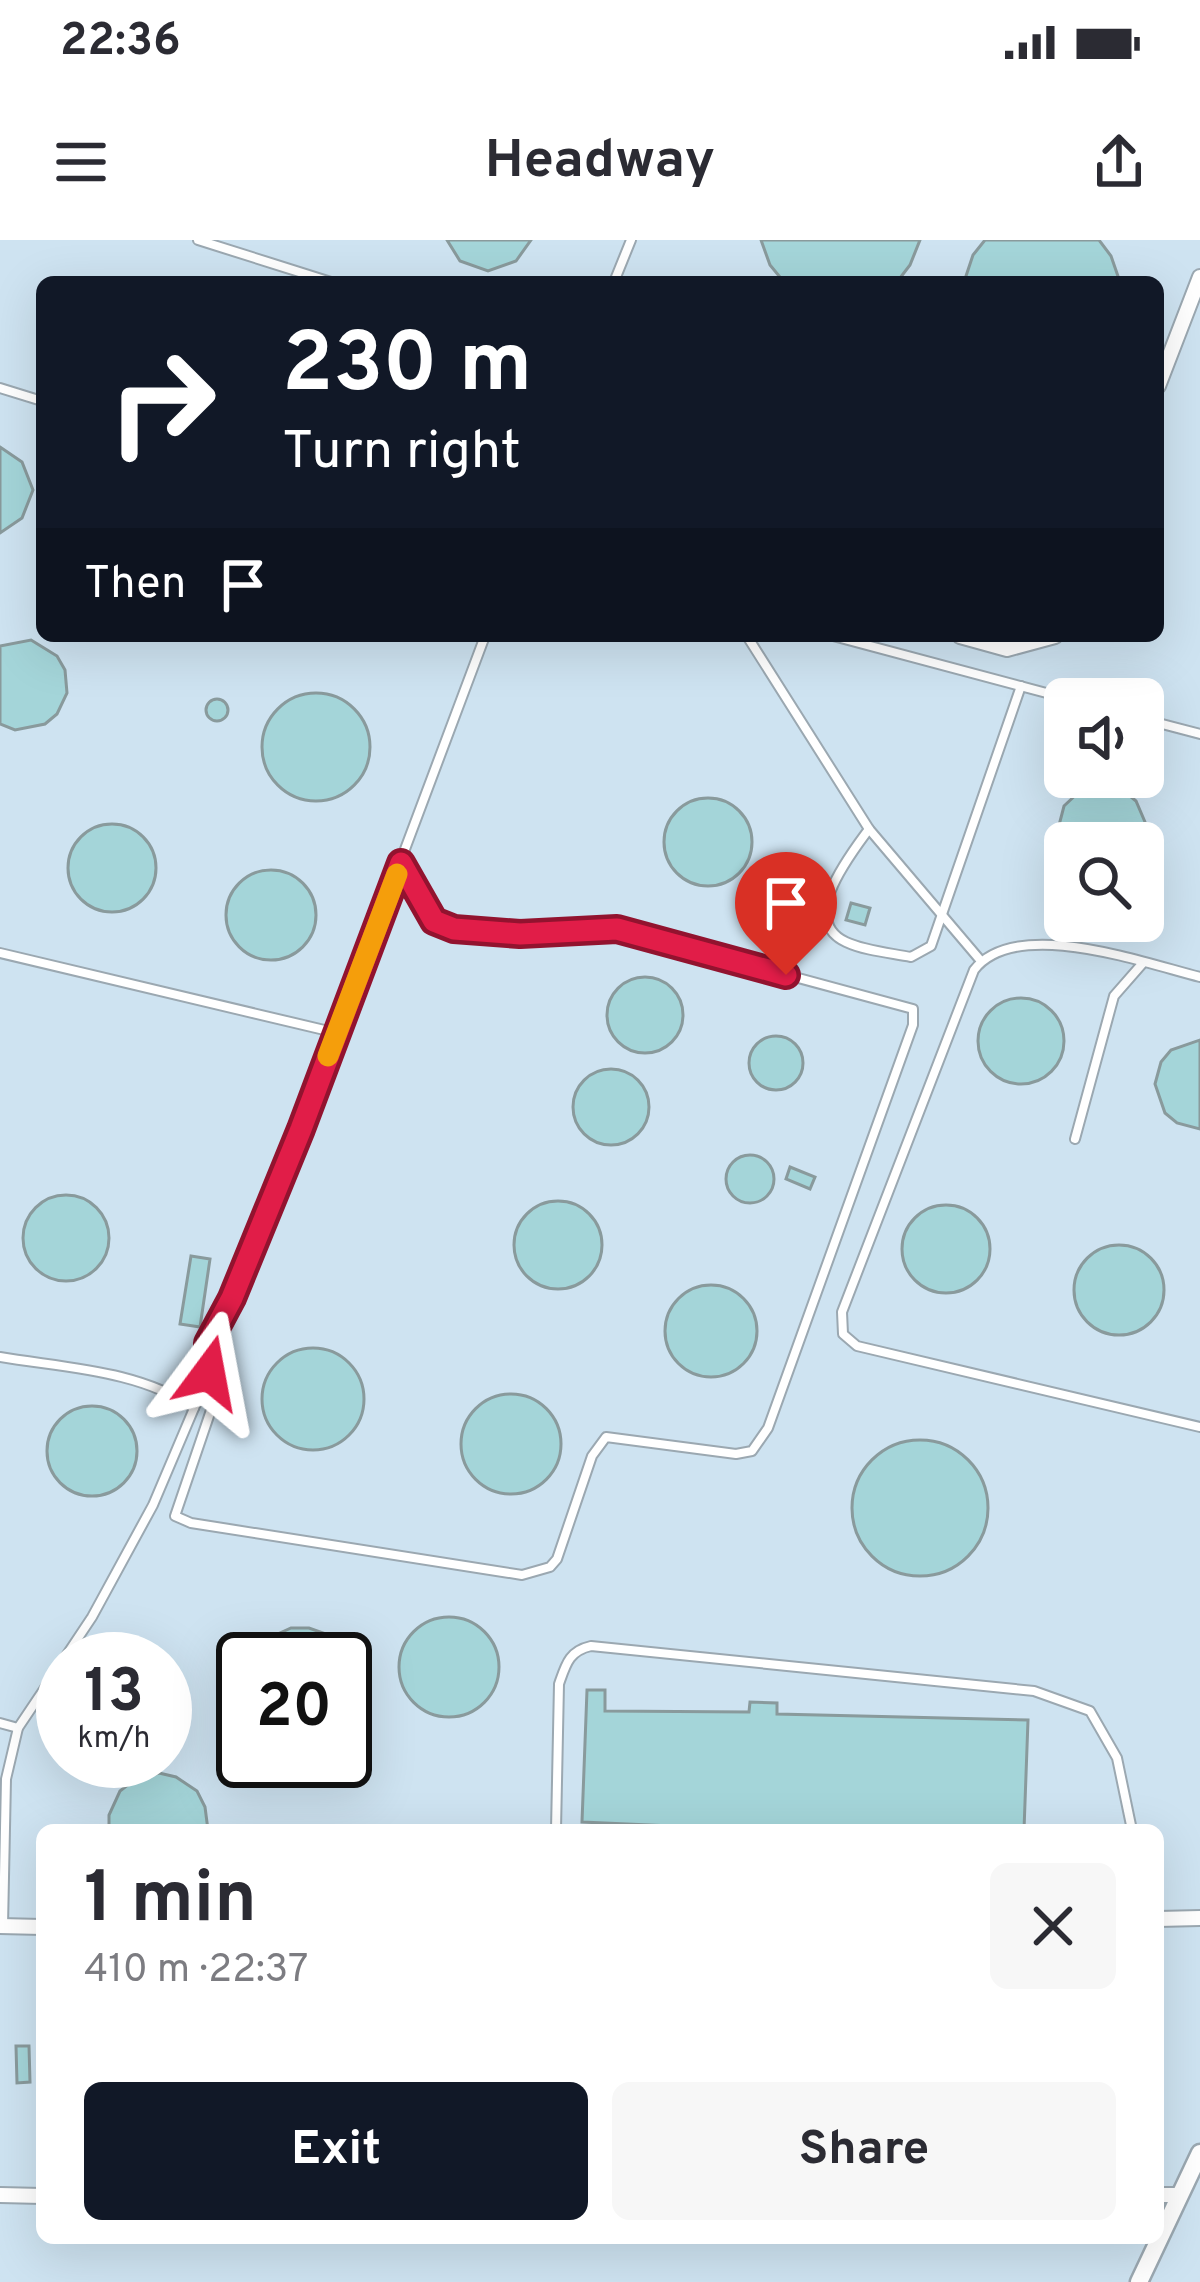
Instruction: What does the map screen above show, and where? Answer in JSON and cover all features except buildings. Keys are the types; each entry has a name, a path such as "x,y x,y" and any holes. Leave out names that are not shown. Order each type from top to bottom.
{"street":[{"path":"1164,370 1200,277"},
{"path":"982,642 1007,649 1033,642"},
{"path":"1164,1919 1200,1918"},
{"path":"2,1926 36,1927"},
{"path":"1164,2226 1200,2153"},
{"path":"0,2195 36,2196"},
{"path":"1164,2195 1178,2195"},
{"path":"1139,2282 1156,2244"}],"lane":[{"path":"198,240 313,276"},
{"path":"616,276 631,240"},
{"path":"0,388 36,398"},
{"path":"82,1632 153,1505 209,1373 208,1343 232,1298 337,1033 483,642"},
{"path":"751,642 868,829 981,961"},
{"path":"856,642 1044,692"},
{"path":"868,829 827,900 825,916 831,932 846,942 911,958 931,946 1021,686"},
{"path":"1164,725 1200,734"},
{"path":"227,1363 176,1516 191,1523 522,1575 550,1567 557,1559 592,1456 606,1437 736,1454 752,1450 768,1428 914,1025 913,1009 617,929 520,934 454,929 434,921 401,863"},
{"path":"1200,977 1060,944 1019,948 981,961 842,1312 843,1334 856,1346 1200,1427"},
{"path":"0,953 337,1033"},
{"path":"1075,1139 1114,996 1143,963"},
{"path":"0,1357 141,1382 169,1391 194,1408"},
{"path":"556,1824 559,1684 576,1650 591,1646 1034,1691 1090,1711 1117,1759 1131,1824"},
{"path":"2,1926 6,1779 18,1728 36,1701"},
{"path":"0,1723 18,1728"}],"shaded area":[{"path":"0,240 1200,240 1200,2282 0,2282"}],"slow traffic":[{"path":"328,1056 397,874"}],"route":[{"path":"209,1373 208,1343 232,1298 301,1129 401,863 434,921 454,929 520,934 617,929 786,975"}]}
